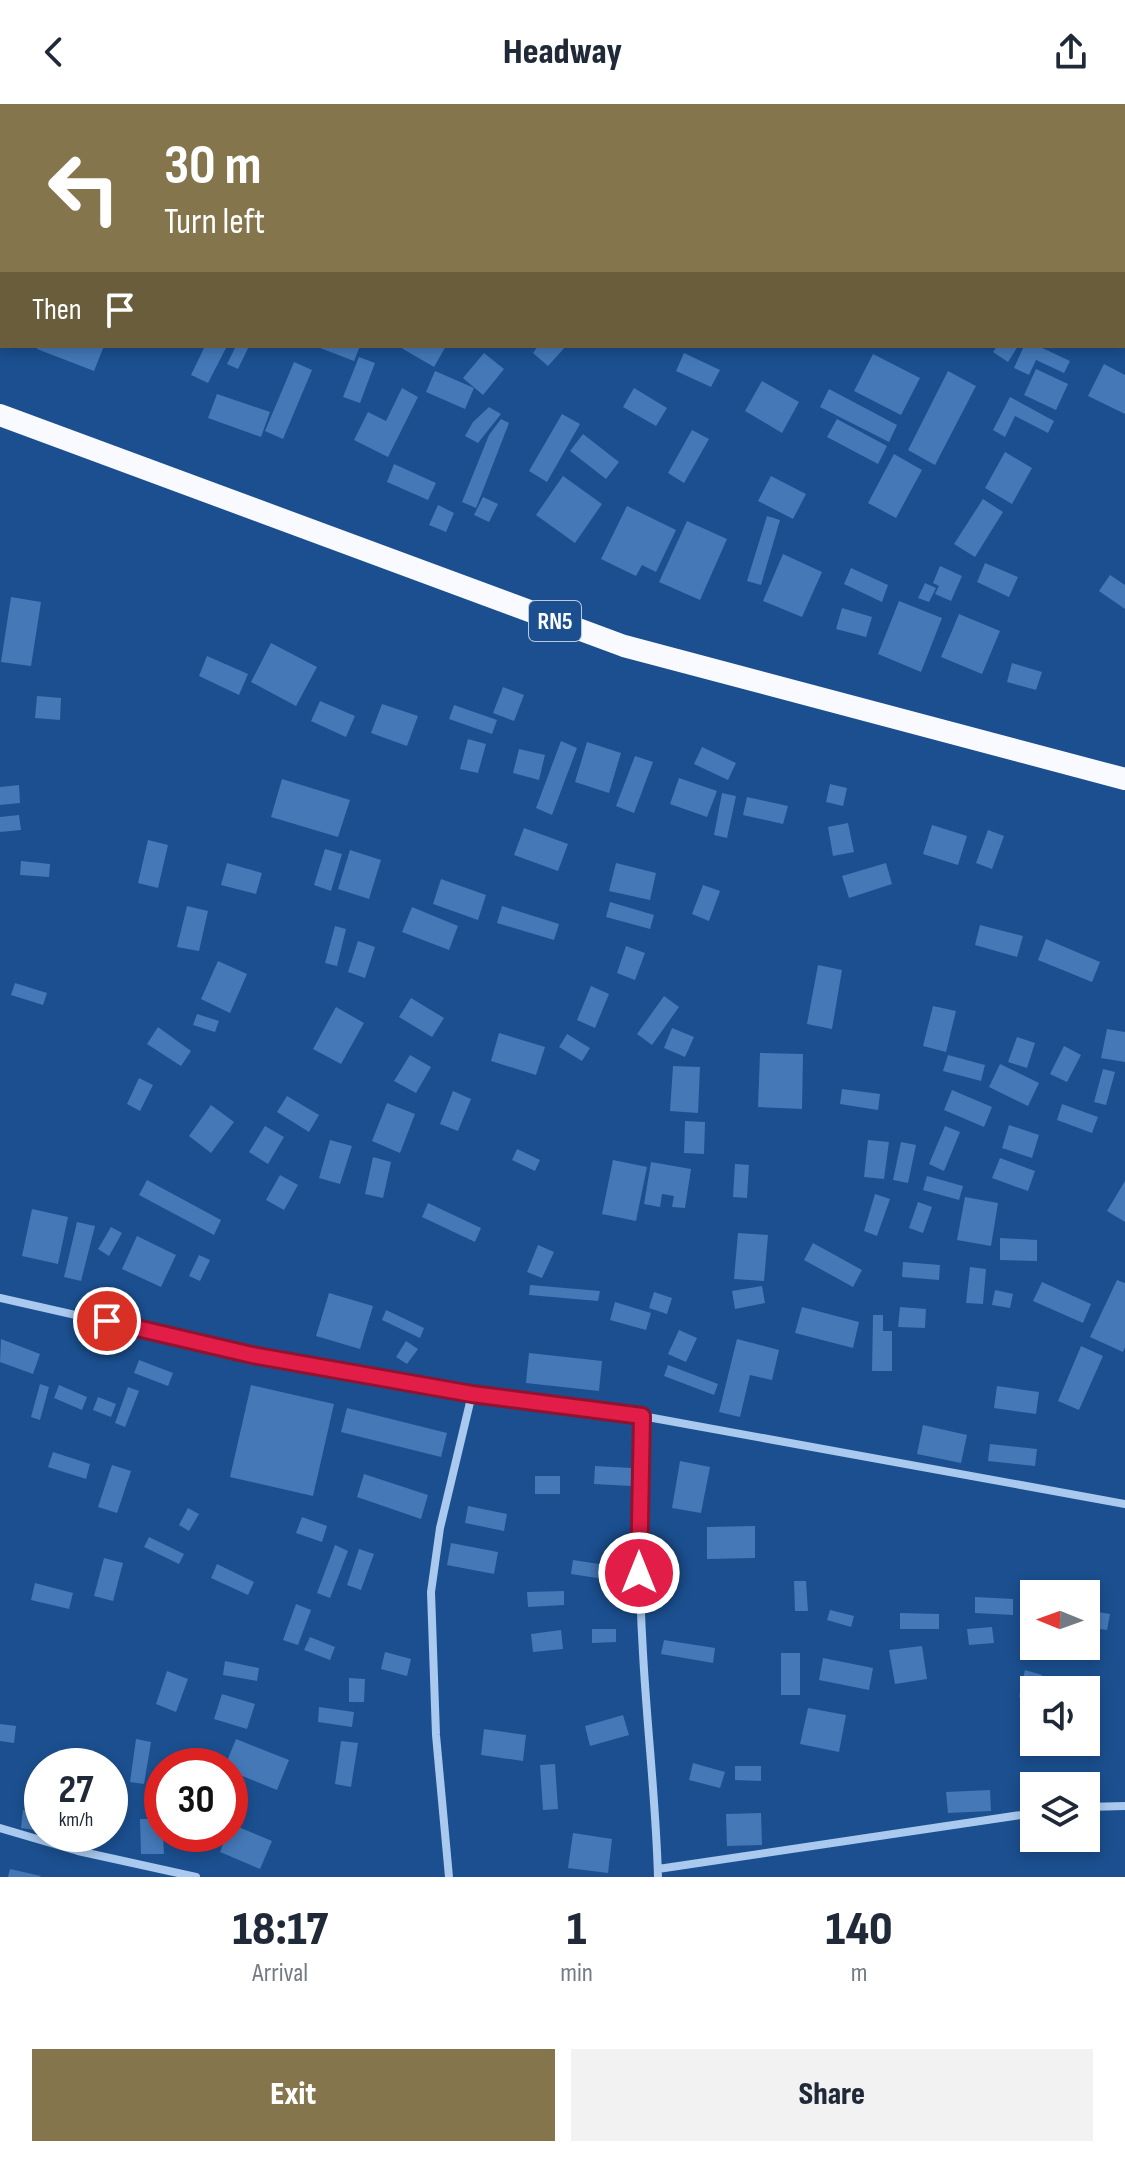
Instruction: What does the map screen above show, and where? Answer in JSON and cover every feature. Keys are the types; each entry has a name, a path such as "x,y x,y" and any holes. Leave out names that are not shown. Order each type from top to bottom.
{"highway":[{"name":"RN5","path":"0,415 624,646 1125,779"}],"street":[{"path":"0,1298 252,1355 472,1394 642,1416 1125,1504"},
{"path":"449,1877 436,1735 431,1592 440,1528 472,1394"},
{"path":"642,1416 639,1573 656,1797 658,1873 1020,1815"},
{"path":"1100,1807 1125,1806"},
{"path":"0,1828 78,1851 195,1877"}],"building":[{"path":"37,348 103,348 94,371"},
{"path":"204,348 226,348 208,383 191,375"},
{"path":"235,348 248,348 238,369 227,364"},
{"path":"320,348 359,348 354,361"},
{"path":"401,348 445,348 434,367"},
{"path":"537,348 564,348 548,366 533,353"},
{"path":"996,348 1017,348 1008,362 993,352"},
{"path":"1023,348 1042,348 1070,361 1064,373 1036,360 1029,375 1014,368"},
{"path":"484,353 504,369 483,395 463,378"},
{"path":"684,353 720,370 711,387 676,371"},
{"path":"873,354 920,378 901,415 854,391"},
{"path":"359,357 375,363 360,403 343,397"},
{"path":"294,362 312,370 283,439 265,431"},
{"path":"1104,364 1125,375 1125,414 1088,396"},
{"path":"1036,369 1068,384 1056,410 1024,395"},
{"path":"435,371 474,388 465,409 426,392"},
{"path":"948,371 976,386 935,465 908,450"},
{"path":"762,381 799,402 782,433 745,411"},
{"path":"402,388 418,397 388,457 354,440 368,412 386,421"},
{"path":"634,388 667,408 656,426 623,407"},
{"path":"829,389 897,425 889,442 820,407"},
{"path":"217,394 270,412 261,437 208,418"},
{"path":"1010,397 1054,421 1048,433 1015,416 1005,437 993,430"},
{"path":"489,407 501,414 478,443 465,436 473,422"},
{"path":"562,414 580,424 547,482 529,471"},
{"path":"501,419 509,423 476,508 462,502 489,435"},
{"path":"837,419 887,446 878,464 827,437"},
{"path":"692,430 709,439 684,483 668,473"},
{"path":"583,434 619,462 606,479 570,451"},
{"path":"1005,452 1032,468 1012,504 985,488"},
{"path":"894,454 922,470 896,518 868,503"},
{"path":"394,464 436,483 428,500 387,482"},
{"path":"563,476 602,504 575,543 536,515"},
{"path":"771,476 806,494 793,519 758,501"},
{"path":"483,497 498,504 489,522 474,515"},
{"path":"983,499 1003,512 975,557 954,544"},
{"path":"438,505 454,513 446,532 429,525"},
{"path":"627,506 676,530 656,572 642,565 636,576 601,559"},
{"path":"767,516 780,520 761,585 747,581"},
{"path":"687,521 727,539 700,600 659,582"},
{"path":"783,554 822,572 802,617 763,601"},
{"path":"985,563 1018,577 1009,597 977,582"},
{"path":"940,566 962,576 951,601 935,594 939,586 933,583"},
{"path":"851,568 888,585 882,602 844,584"},
{"path":"1110,575 1125,585 1125,609 1099,591"},
{"path":"925,583 936,588 929,602 918,598"},
{"path":"11,597 41,602 31,666 1,662"},
{"path":"899,601 942,618 921,672 878,654"},
{"path":"842,608 872,617 866,637 836,629"},
{"path":"959,614 1000,631 982,674 941,657"},
{"path":"271,643 317,667 296,706 251,682"},
{"path":"207,656 248,674 239,695 199,676"},
{"path":"1012,663 1042,672 1036,690 1007,682"},
{"path":"503,687 524,695 514,721 493,713"},
{"path":"37,696 61,698 60,720 35,718"},
{"path":"320,701 355,716 346,737 311,721"},
{"path":"382,704 418,716 407,746 371,733"},
{"path":"454,705 497,720 492,734 449,719"},
{"path":"468,739 486,744 478,773 460,769"},
{"path":"561,741 577,748 552,815 536,808"},
{"path":"587,742 621,753 609,793 575,782"},
{"path":"702,747 736,763 728,780 694,764"},
{"path":"519,749 545,755 539,780 513,773"},
{"path":"635,756 653,762 634,813 616,806"},
{"path":"679,778 717,791 707,817 670,804"},
{"path":"282,779 350,800 338,837 271,817"},
{"path":"830,784 847,788 843,806 826,802"},
{"path":"19,785 20,803 0,805 0,787"},
{"path":"722,793 736,796 727,838 714,835"},
{"path":"747,797 788,806 783,824 743,815"},
{"path":"19,815 21,830 0,832 0,817"},
{"path":"848,823 854,852 833,856 828,827"},
{"path":"932,825 967,836 958,865 923,854"},
{"path":"524,828 568,844 558,871 514,855"},
{"path":"988,830 1004,836 992,869 976,863"},
{"path":"148,840 168,845 158,888 138,883"},
{"path":"325,849 342,854 331,891 314,885"},
{"path":"350,850 381,860 369,899 338,889"},
{"path":"21,861 50,864 49,877 20,875"},
{"path":"227,863 262,873 256,894 221,885"},
{"path":"616,863 656,873 650,900 609,891"},
{"path":"886,863 892,884 849,898 842,876"},
{"path":"441,879 486,895 478,920 433,904"},
{"path":"703,885 720,891 709,921 692,914"},
{"path":"610,902 654,915 650,929 606,917"},
{"path":"187,906 208,911 199,951 177,947"},
{"path":"502,906 559,924 554,940 497,923"},
{"path":"412,907 458,926 449,950 402,932"},
{"path":"980,925 1023,936 1017,957 975,945"},
{"path":"335,926 346,929 337,966 325,963"},
{"path":"1046,939 1100,962 1092,982 1038,960"},
{"path":"358,941 375,947 365,978 348,972"},
{"path":"626,946 645,953 635,980 617,973"},
{"path":"218,961 247,974 230,1013 201,999"},
{"path":"818,965 842,970 832,1029 807,1024"},
{"path":"15,983 47,993 43,1005 11,995"},
{"path":"591,986 609,994 595,1028 577,1020"},
{"path":"664,996 679,1007 652,1045 637,1034"},
{"path":"411,998 444,1018 432,1037 399,1017"},
{"path":"933,1006 956,1011 946,1052 923,1046"},
{"path":"336,1007 364,1023 341,1064 313,1049"},
{"path":"197,1014 219,1021 215,1032 193,1025"},
{"path":"158,1027 191,1051 181,1066 147,1044"},
{"path":"672,1028 694,1037 685,1057 664,1048"},
{"path":"1107,1029 1125,1032 1125,1062 1101,1058"},
{"path":"499,1033 545,1047 536,1075 491,1061"},
{"path":"567,1034 590,1048 582,1061 559,1047"},
{"path":"1017,1037 1035,1043 1027,1068 1008,1062"},
{"path":"1064,1046 1081,1055 1067,1082 1050,1074"},
{"path":"760,1053 803,1054 802,1109 758,1107"},
{"path":"410,1055 431,1067 416,1093 394,1081"},
{"path":"948,1055 985,1065 981,1081 943,1071"},
{"path":"1000,1064 1039,1083 1028,1106 989,1087"},
{"path":"673,1066 700,1067 698,1113 670,1111"},
{"path":"1103,1069 1115,1072 1106,1105 1094,1102"},
{"path":"139,1078 153,1085 140,1111 127,1104"},
{"path":"842,1089 880,1094 878,1110 840,1104"},
{"path":"952,1090 992,1107 984,1127 944,1110"},
{"path":"453,1091 471,1099 458,1131 440,1124"},
{"path":"287,1096 319,1115 309,1132 277,1112"},
{"path":"387,1103 415,1114 400,1153 372,1141"},
{"path":"1062,1104 1098,1117 1092,1133 1057,1120"},
{"path":"211,1105 234,1122 211,1153 189,1136"},
{"path":"685,1121 705,1122 704,1154 684,1153"},
{"path":"1009,1125 1039,1135 1032,1158 1002,1148"},
{"path":"265,1126 284,1137 268,1164 249,1152"},
{"path":"945,1126 960,1132 944,1171 929,1164"},
{"path":"330,1140 352,1146 340,1184 319,1178"},
{"path":"868,1140 889,1142 884,1179 864,1177"},
{"path":"901,1142 916,1145 908,1183 893,1180"},
{"path":"517,1149 540,1160 535,1171 512,1160"},
{"path":"373,1157 391,1162 383,1198 365,1194"},
{"path":"1000,1158 1035,1171 1028,1191 992,1178"},
{"path":"613,1160 647,1167 636,1221 602,1214"},
{"path":"651,1162 691,1169 685,1208 672,1207 674,1196 662,1194 660,1207 644,1204"},
{"path":"735,1164 749,1165 747,1198 733,1197"},
{"path":"280,1175 298,1185 284,1210 266,1200"},
{"path":"927,1176 963,1186 959,1200 923,1190"},
{"path":"147,1180 221,1220 214,1235 139,1195"},
{"path":"1125,1181 1125,1222 1107,1211"},
{"path":"875,1194 890,1199 877,1236 864,1231"},
{"path":"965,1197 998,1203 991,1246 957,1240"},
{"path":"918,1202 932,1207 923,1233 909,1228"},
{"path":"428,1203 481,1228 475,1242 422,1217"},
{"path":"32,1209 68,1217 58,1264 22,1256"},
{"path":"77,1222 95,1226 81,1281 64,1277"},
{"path":"111,1227 122,1233 109,1256 98,1249"},
{"path":"738,1233 768,1235 764,1281 734,1279"},
{"path":"137,1236 176,1255 161,1287 122,1269"},
{"path":"1000,1238 1037,1240 1037,1261 1000,1260"},
{"path":"813,1243 862,1270 853,1287 804,1260"},
{"path":"538,1245 554,1252 542,1278 527,1272"},
{"path":"199,1255 210,1260 200,1281 189,1276"},
{"path":"903,1262 940,1265 939,1280 902,1277"},
{"path":"970,1267 986,1269 983,1304 966,1303"},
{"path":"1117,1280 1125,1283 1123,1352 1090,1337"},
{"path":"1042,1282 1091,1304 1083,1323 1033,1301"},
{"path":"530,1285 600,1291 598,1301 529,1295"},
{"path":"762,1286 765,1303 735,1309 732,1291"},
{"path":"995,1290 1013,1294 1010,1308 992,1305"},
{"path":"654,1292 672,1298 667,1314 649,1308"},
{"path":"329,1293 373,1306 360,1349 316,1336"},
{"path":"615,1302 651,1313 646,1330 610,1320"},
{"path":"802,1307 859,1322 853,1348 795,1333"},
{"path":"900,1307 926,1309 925,1328 898,1327"},
{"path":"386,1310 424,1328 420,1338 382,1320"},
{"path":"873,1315 883,1315 883,1331 892,1331 892,1371 872,1371"},
{"path":"679,1330 697,1338 686,1362 668,1354"},
{"path":"1,1339 40,1354 33,1374 0,1362"},
{"path":"737,1339 779,1350 772,1380 750,1375 740,1417 719,1412"},
{"path":"406,1341 418,1349 407,1364 396,1357"},
{"path":"1081,1346 1103,1356 1079,1410 1058,1401"},
{"path":"529,1353 602,1361 599,1391 526,1383"},
{"path":"139,1360 173,1373 168,1386 134,1373"},
{"path":"668,1365 718,1384 714,1395 664,1376"},
{"path":"40,1384 49,1387 40,1420 31,1417"},
{"path":"59,1385 87,1397 82,1410 54,1398"},
{"path":"251,1385 334,1404 313,1496 230,1477"},
{"path":"997,1386 1039,1392 1036,1414 994,1408"},
{"path":"128,1387 139,1391 125,1427 115,1423"},
{"path":"98,1397 116,1404 111,1417 93,1410"},
{"path":"347,1408 447,1433 441,1457 341,1432"},
{"path":"923,1425 967,1435 961,1463 917,1454"},
{"path":"990,1444 1037,1449 1035,1466 988,1461"},
{"path":"53,1452 90,1464 86,1479 48,1467"},
{"path":"680,1461 710,1467 701,1513 672,1508"},
{"path":"112,1465 131,1471 117,1513 98,1507"},
{"path":"595,1466 632,1468 631,1486 594,1484"},
{"path":"364,1474 428,1495 421,1519 357,1497"},
{"path":"535,1476 560,1476 560,1494 535,1494"},
{"path":"468,1506 507,1514 504,1531 465,1523"},
{"path":"188,1508 199,1514 189,1531 179,1525"},
{"path":"302,1517 327,1526 322,1542 296,1533"},
{"path":"755,1526 755,1558 707,1559 707,1527"},
{"path":"149,1537 184,1554 179,1564 144,1547"},
{"path":"451,1543 498,1552 494,1574 447,1565"},
{"path":"335,1545 348,1551 330,1598 317,1593"},
{"path":"359,1549 374,1554 361,1590 347,1585"},
{"path":"104,1558 123,1563 113,1601 94,1596"},
{"path":"573,1560 612,1566 610,1580 571,1574"},
{"path":"217,1564 254,1582 248,1595 211,1578"},
{"path":"794,1581 806,1581 808,1611 795,1611"},
{"path":"35,1583 73,1593 69,1609 31,1600"},
{"path":"564,1591 564,1605 528,1607 527,1592"},
{"path":"975,1597 1013,1599 1013,1615 975,1613"},
{"path":"296,1604 311,1610 298,1645 283,1640"},
{"path":"830,1610 854,1616 851,1627 827,1620"},
{"path":"1100,1612 1110,1614 1107,1630 1100,1629"},
{"path":"900,1613 939,1614 939,1629 900,1629"},
{"path":"992,1627 994,1643 969,1645 967,1629"},
{"path":"592,1629 616,1629 616,1642 592,1643"},
{"path":"561,1630 563,1649 533,1652 531,1634"},
{"path":"310,1637 335,1647 330,1660 304,1650"},
{"path":"664,1640 715,1648 713,1663 661,1654"},
{"path":"922,1646 927,1679 895,1684 889,1650"},
{"path":"385,1652 411,1659 407,1676 381,1669"},
{"path":"781,1653 800,1653 800,1695 781,1695"},
{"path":"823,1658 873,1668 869,1690 819,1680"},
{"path":"225,1661 259,1668 257,1681 223,1675"},
{"path":"1025,1670 1042,1675 1042,1676 1024,1676"},
{"path":"167,1671 188,1679 176,1712 156,1704"},
{"path":"349,1678 365,1679 364,1702 349,1702"},
{"path":"222,1694 255,1704 247,1729 214,1719"},
{"path":"319,1707 354,1712 352,1727 318,1722"},
{"path":"808,1708 846,1715 839,1752 800,1744"},
{"path":"623,1715 629,1735 590,1746 585,1726"},
{"path":"0,1724 16,1726 14,1743 0,1741"},
{"path":"484,1729 526,1735 523,1761 481,1755"},
{"path":"136,1739 151,1742 150,1748 144,1748 144,1784 130,1782"},
{"path":"236,1739 289,1760 277,1790 248,1778 248,1748 232,1748"},
{"path":"341,1741 358,1743 351,1787 335,1784"},
{"path":"693,1763 725,1772 720,1788 689,1780"},
{"path":"555,1764 558,1809 543,1810 540,1765"},
{"path":"735,1766 761,1766 761,1781 735,1780"},
{"path":"990,1790 991,1811 948,1813 946,1792"},
{"path":"761,1813 762,1845 727,1846 726,1814"},
{"path":"140,1819 144,1819 144,1852 164,1854 141,1854"},
{"path":"248,1831 272,1841 260,1869 220,1852 248,1852"},
{"path":"573,1833 612,1839 608,1873 568,1868"},
{"path":"10,1869 41,1876 8,1877"}],"route":[{"path":"107,1321 252,1355 472,1394 642,1416 639,1573"}]}
